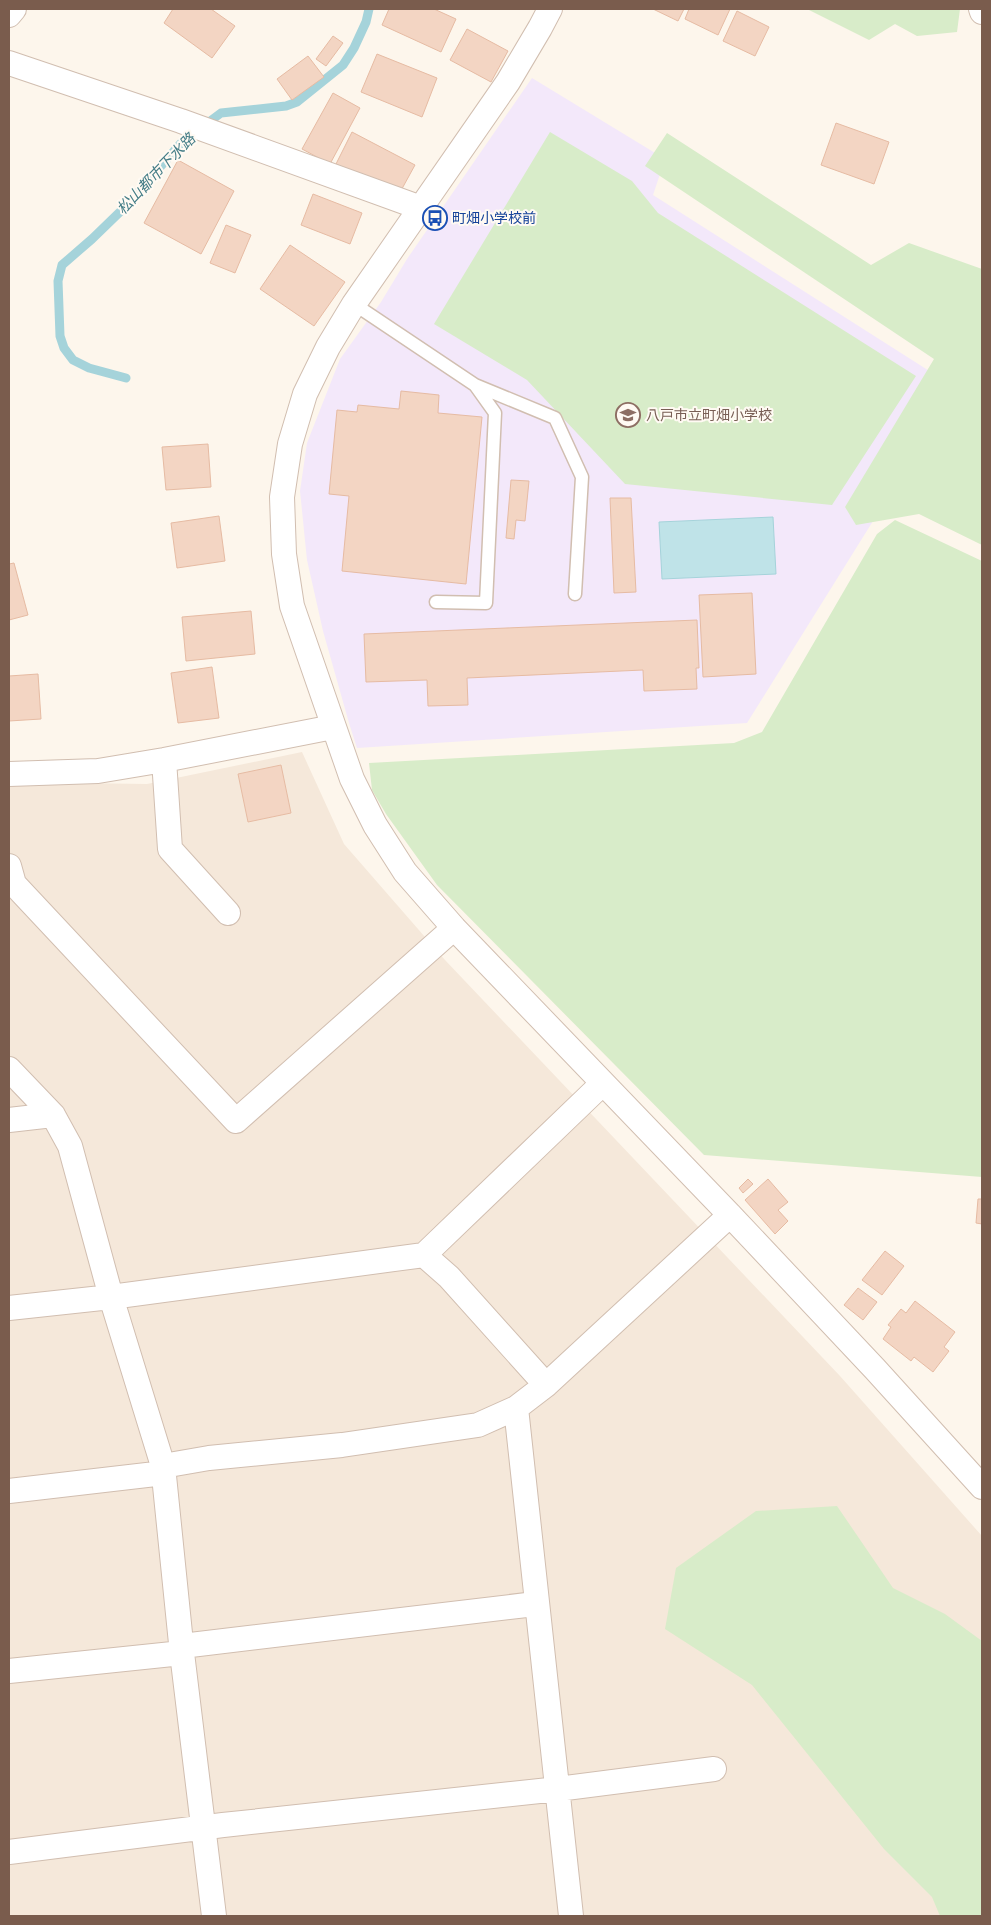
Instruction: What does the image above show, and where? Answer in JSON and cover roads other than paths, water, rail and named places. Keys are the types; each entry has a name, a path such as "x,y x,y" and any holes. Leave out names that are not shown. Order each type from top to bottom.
{"street":[{"path":"9,15 14,9"},
{"path":"550,9 508,82 354,304 328,347 305,394 290,444 282,497 284,554 292,606 352,779 374,825 405,872 454,928 875,1369 982,1488"},
{"path":"9,63 181,121 421,208"},
{"path":"9,774 98,771 333,727"},
{"path":"164,760 170,849 228,913"},
{"path":"9,866 14,884 236,1121 454,928"},
{"path":"9,1069 53,1115 70,1146 111,1297 164,1470 182,1650 205,1827 214,1916"},
{"path":"9,1308 111,1297 424,1255 602,1084"},
{"path":"9,1120 53,1115"},
{"path":"9,1491 164,1470 209,1458 342,1445 478,1424 516,1408 546,1385 730,1215"},
{"path":"424,1255 449,1277 546,1385"},
{"path":"516,1408 535,1604 558,1790 571,1916"},
{"path":"9,1671 535,1604"},
{"path":"9,1852 205,1827 558,1790 714,1769"}],"lane":[{"path":"354,304 475,385 555,418 582,477 575,594"},
{"path":"436,602 486,603 494,413 475,385"}],"water":[{"path":"773,517 776,574 662,579 659,522"}],"waterway":[{"name":"松山都市下水路","path":"126,378 89,368 73,360 64,348 60,336 58,281 62,265 125,207 182,142 221,113 286,106 297,102 343,65 354,48 366,22 369,9"}],"place":[{"name":"町畑小学校前","path":"435,218"},
{"name":"八戸市立町畑小学校","path":"628,415"}]}
